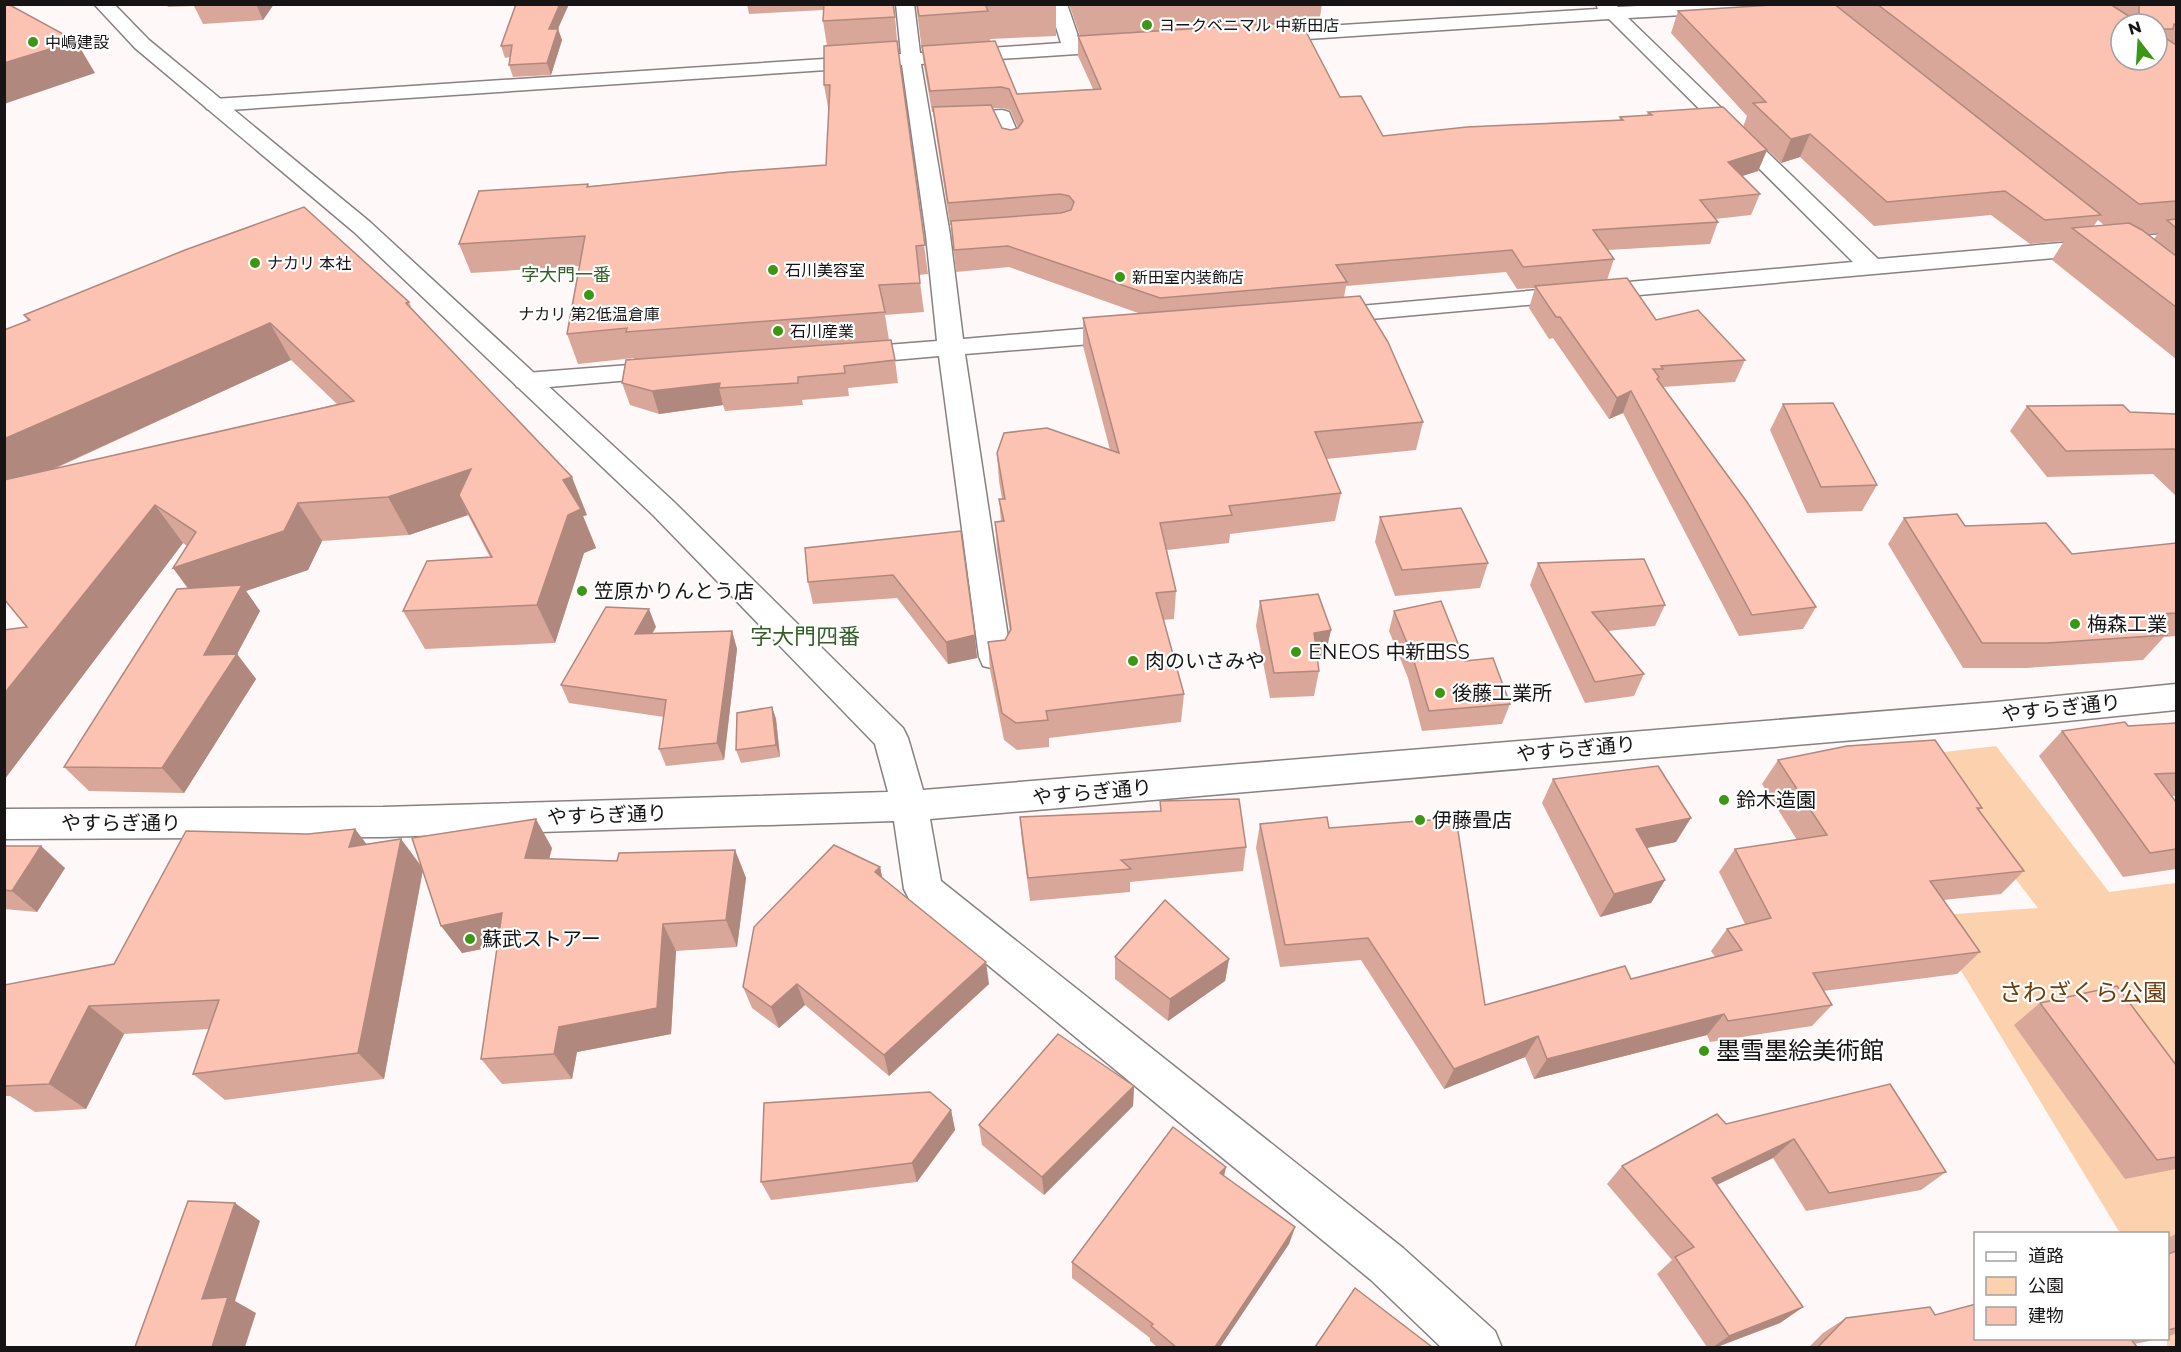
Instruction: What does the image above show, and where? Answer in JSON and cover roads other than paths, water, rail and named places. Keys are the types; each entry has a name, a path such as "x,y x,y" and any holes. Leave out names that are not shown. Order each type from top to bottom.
{"street":[{"path":"103,4 142,44 362,227 663,508 891,738 910,806 923,889 1387,1264 1478,1347"},
{"path":"905,4 920,121 950,234 951,348 995,657"},
{"path":"1058,4 1072,48"},
{"path":"1249,37 1609,9 1795,4"},
{"path":"1609,9 1871,266"},
{"path":"214,105 1143,44"},
{"path":"920,121 1002,116 1011,143"},
{"path":"2085,224 2112,246 2139,262"},
{"path":"1307,317 2176,240"},
{"path":"821,358 1153,331"},
{"path":"526,381 691,368"},
{"name":"やすらぎ通り","path":"4,824 383,822 910,806 1984,716 2176,697"}],"place":[{"name":"ヨークベニマル 中新田店","path":"1147,25"},
{"name":"中嶋建設","path":"33,42"},
{"name":"ナカリ 本社","path":"255,263"},
{"name":"石川美容室","path":"773,270"},
{"name":"新田室内装飾店","path":"1120,277"},
{"name":"ナカリ 第2低温倉庫","path":"589,295"},
{"name":"石川産業","path":"778,331"},
{"name":"笠原かりんとう店","path":"582,591"},
{"name":"梅森工業","path":"2075,624"},
{"name":"ENEOS 中新田SS","path":"1296,652"},
{"name":"肉のいさみや","path":"1133,661"},
{"name":"後藤工業所","path":"1440,693"},
{"name":"鈴木造園","path":"1724,800"},
{"name":"伊藤畳店","path":"1420,820"},
{"name":"蘇武ストアー","path":"470,939"},
{"name":"墨雪墨絵美術館","path":"1704,1051"}],"district":[{"name":"字大門一番","path":"566,275"},
{"name":"字大門四番","path":"805,636"}],"park label":[{"name":"さわざくら公園","path":"2083,993"}]}
